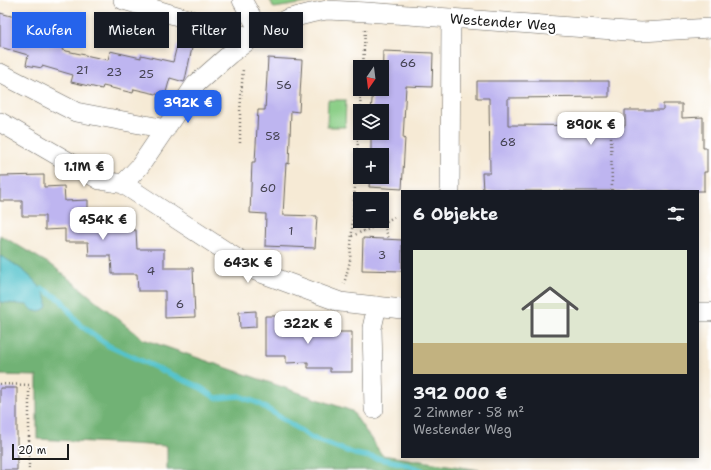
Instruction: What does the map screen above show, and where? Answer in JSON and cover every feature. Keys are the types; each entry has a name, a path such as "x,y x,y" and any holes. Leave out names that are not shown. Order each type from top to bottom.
{"street":[{"path":"123,0 249,33"},
{"path":"242,0 249,18"},
{"name":"Westender Weg","path":"303,15 327,10 367,12 641,32 711,28"},
{"path":"450,190 451,18"},
{"name":"Westender Weg","path":"123,184 140,166 195,86 230,54 249,40"},
{"path":"0,73 76,112 166,129"},
{"path":"0,122 100,180 123,184 256,271 340,302 401,309"},
{"path":"374,409 372,328 377,306"},
{"path":"699,312 711,312"}],"path":[{"path":"364,60 367,12"},
{"path":"240,143 240,112 243,70 251,48"},
{"path":"611,133 612,190"},
{"path":"340,302 350,261 358,140"},
{"path":"389,219 394,216"},
{"path":"352,236 371,228"},
{"path":"385,228 389,240"},
{"path":"0,384 29,385 29,470"}],"green space":[{"path":"270,0 325,0 274,8"},
{"path":"328,100 346,100 345,127 327,127"},
{"path":"0,235 53,266 143,339 352,411 382,455 480,470 167,470 167,446 37,439 37,376 0,375"}],"water":[{"path":"0,256 22,269 37,283 46,298 47,305 45,308 34,311 27,305 0,302"}],"building":[{"path":"0,13 12,16 12,48 63,48 62,50 108,60 110,51 141,58 141,55 173,62 177,45 177,48 192,48 184,82 170,78 165,96 134,89 133,93 103,86 102,89 71,82 73,75 42,66 42,68 26,65 28,55 0,47"},
{"path":"383,51 433,53 432,87 406,86 402,189 369,187 369,184 389,184 389,148 371,148 371,140 389,140 389,104 372,104 372,96 389,96 389,60 383,60"},
{"path":"268,58 302,60 299,112 291,111 289,164 286,163 283,215 317,216 315,248 265,246 266,214 250,213 252,162 255,162 258,110 265,110"},
{"path":"477,81 609,81 609,97 508,98 508,125 625,126 625,110 663,110 663,104 682,104 682,118 703,117 703,148 707,148 707,172 704,172 704,191 483,190 482,173 490,173 489,98 477,98"},
{"path":"44,175 44,187 64,186 65,201 88,200 88,215 111,214 111,230 136,230 137,249 164,249 164,268 193,268 195,317 165,318 165,291 138,291 137,274 112,274 111,256 89,256 88,242 65,242 65,229 45,230 45,216 22,216 22,201 0,201 0,176"},
{"path":"363,238 401,240 401,271 362,270"},
{"path":"256,311 256,327 240,328 239,312"},
{"path":"265,316 286,316 286,322 308,322 308,328 330,328 330,332 352,332 352,372 330,372 330,368 308,368 308,362 286,363 286,356 265,356"},
{"path":"0,388 17,388 17,470 0,470"}],"waterway":[{"path":"43,289 61,300 79,324 109,346 201,388 216,398 239,396 258,403 312,438 355,454 401,463 422,470"}]}
